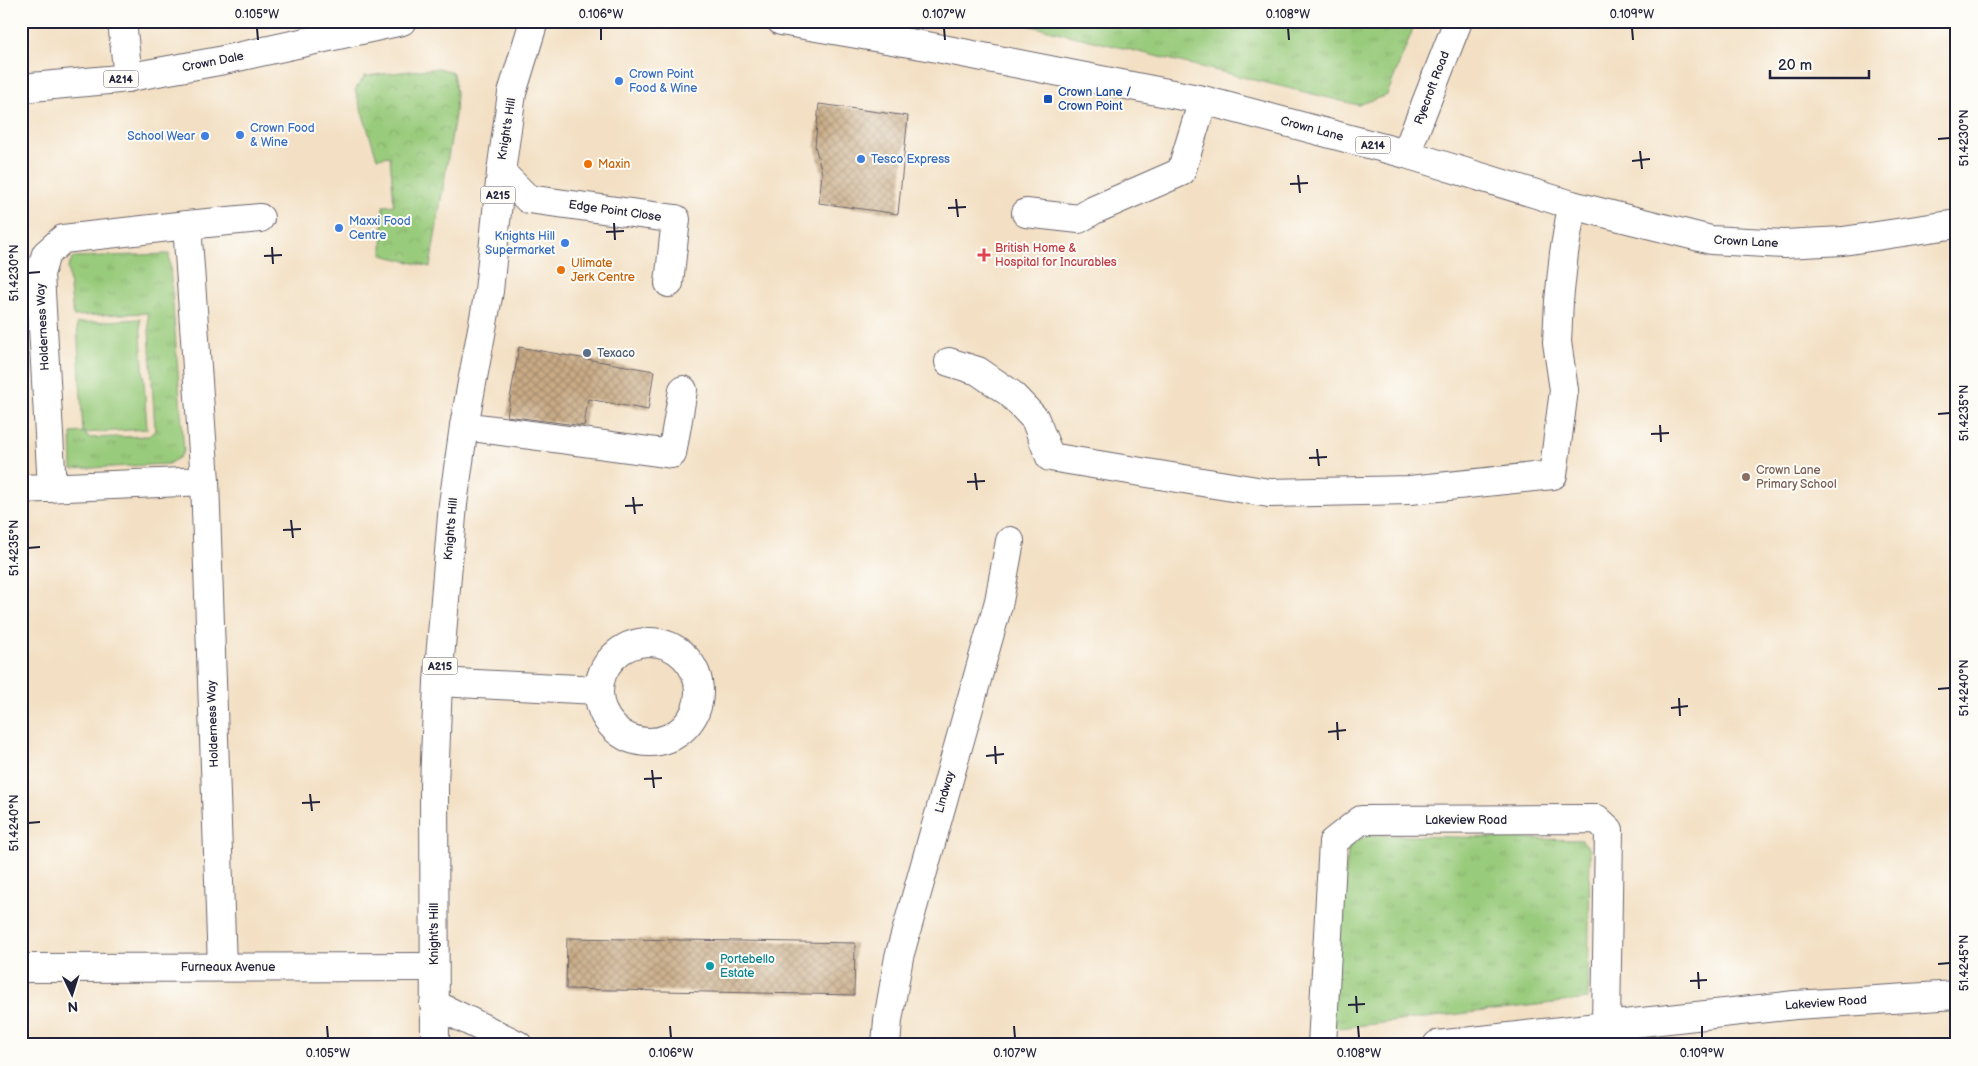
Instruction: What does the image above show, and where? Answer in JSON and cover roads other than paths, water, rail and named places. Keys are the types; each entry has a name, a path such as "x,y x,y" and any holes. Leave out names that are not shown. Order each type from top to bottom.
{"street":[{"path":"122,21 128,78"},
{"name":"Crown Dale","path":"21,88 128,78 219,61 402,21"},
{"name":"Knight's Hill","path":"435,1045 434,786 438,682 453,504 464,426 489,291 501,172 512,93 534,21"},
{"name":"Crown Lane","path":"781,21 867,28 927,46 1203,100 1406,154 1572,206 1711,240 1784,244 1843,241 1957,224"},
{"name":"Ryecroft Road","path":"1406,154 1458,21"},
{"path":"1026,213 1079,219 1094,210 1181,172 1203,100"},
{"name":"Edge Point Close","path":"501,172 528,199 676,219 669,283"},
{"path":"949,362 978,371 1010,393 1035,420 1050,457 1269,493 1410,490 1553,475 1564,390 1557,342 1564,253 1572,206"},
{"name":"Holderness Way","path":"52,488 40,274 46,254 63,240 260,218"},
{"name":"Holderness Way","path":"187,225 205,481 222,967"},
{"path":"464,426 672,454 683,390"},
{"path":"21,489 205,481"},
{"name":"Lindway","path":"886,1045 888,1020 899,957 999,601 1010,540"},
{"path":"438,682 598,690"},
{"name":"Lakeview Road","path":"1322,1045 1333,842 1361,820 1597,820 1609,830 1606,1026"},
{"name":"Furneaux Avenue","path":"21,968 434,967"},
{"name":"Lakeview Road","path":"1437,1045 1795,1005 1957,995"},
{"path":"434,1004 518,1045"}],"place":[{"name":"Crown Point Food & Wine","path":"619,81"},
{"name":"Crown Lane / Crown Point","path":"1048,99"},
{"name":"Crown Food & Wine","path":"240,135"},
{"name":"School Wear","path":"205,136"},
{"name":"Tesco Express","path":"861,159"},
{"name":"Maxin","path":"588,164"},
{"name":"Maxxi Food Centre","path":"339,228"},
{"name":"Knights Hill Supermarket","path":"565,243"},
{"name":"British Home & Hospital for Incurables","path":"984,255"},
{"name":"Ulimate Jerk Centre","path":"561,270"},
{"name":"Texaco","path":"587,353"},
{"name":"Crown Lane Primary School","path":"1746,477"},
{"name":"Portebello Estate","path":"710,966"}]}
